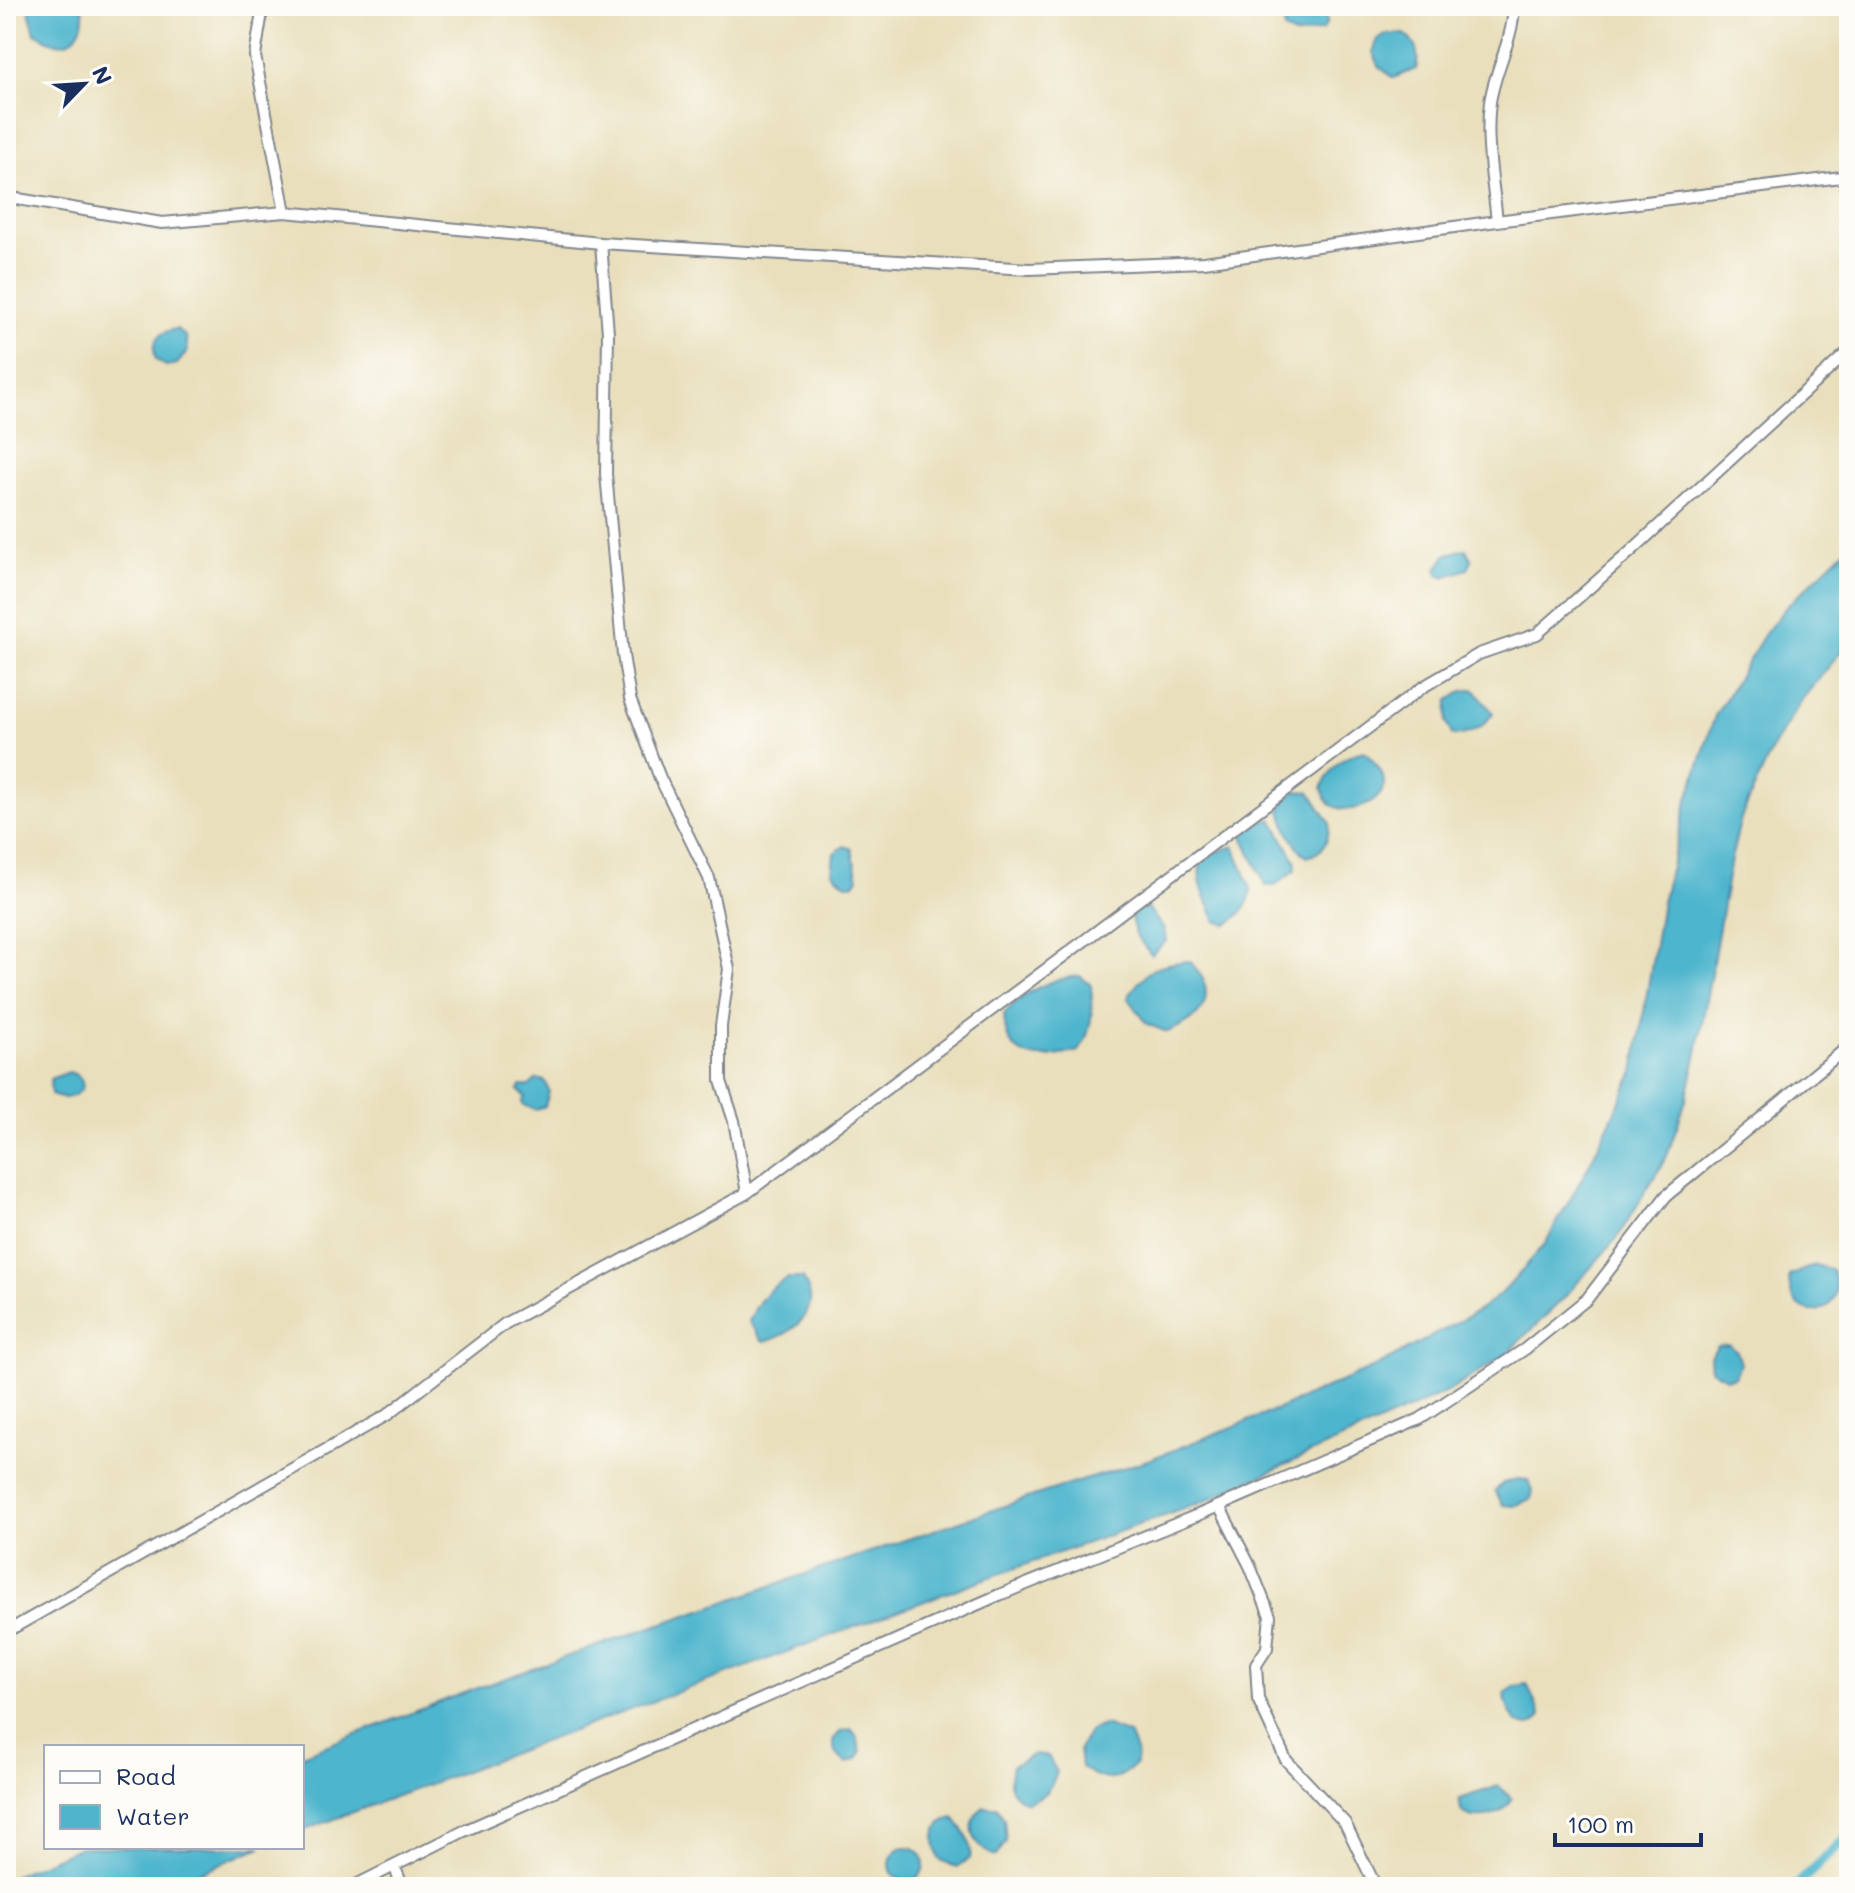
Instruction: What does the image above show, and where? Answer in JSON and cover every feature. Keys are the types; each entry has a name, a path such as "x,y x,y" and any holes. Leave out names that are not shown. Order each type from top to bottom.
{"street":[{"path":"263,6 255,56 285,212"},
{"path":"1497,221 1488,132 1491,101 1513,29 1514,6"},
{"path":"6,197 162,223 285,212 601,243 1029,269 1204,262 1849,176"},
{"path":"601,243 608,333 606,474 630,699 660,778 709,878 729,969 721,1026 721,1081 734,1121 747,1193"},
{"path":"6,1632 387,1415 506,1323 747,1193 1423,687 1479,654 1537,634 1849,351"},
{"path":"352,1887 464,1831 971,1608 1420,1419 1525,1349 1587,1299 1666,1196 1849,1046"},
{"path":"1219,1506 1250,1566 1270,1616 1267,1648 1256,1665 1258,1699 1286,1760 1345,1823 1376,1887"},
{"path":"394,1866 403,1887"}],"water":[{"path":"35,6 77,6 83,9 80,29 72,39 60,43 35,33 29,11"},
{"path":"1291,6 1324,6 1327,22 1323,30 1296,36 1284,30 1285,10"},
{"path":"1388,34 1405,34 1412,42 1417,54 1416,69 1393,78 1379,66 1373,52 1378,39"},
{"path":"177,329 186,337 188,351 177,364 166,366 156,360 155,343 165,332"},
{"path":"1849,546 1849,642 1803,698 1774,745 1741,818 1697,1053 1686,1100 1667,1156 1618,1237 1562,1300 1505,1355 1451,1390 1203,1502 979,1581 304,1830 304,1754 458,1695 637,1632 1039,1494 1148,1460 1379,1365 1480,1310 1506,1289 1545,1244 1585,1173 1634,1072 1662,902 1687,802 1715,716 1764,635 1786,607"},
{"path":"1466,549 1472,560 1468,569 1444,577 1438,574 1437,569 1447,554"},
{"path":"1474,689 1493,713 1476,730 1452,735 1447,722 1448,701 1463,691"},
{"path":"1364,751 1382,774 1382,791 1377,798 1360,807 1341,809 1333,806 1322,788 1325,781 1343,759"},
{"path":"1295,791 1310,792 1330,823 1324,845 1307,857 1289,833 1280,804"},
{"path":"1272,819 1296,862 1295,870 1275,885 1266,886 1242,834 1247,826"},
{"path":"844,846 852,849 858,879 853,884 846,884 832,872 834,853"},
{"path":"1234,846 1251,889 1244,910 1227,925 1216,921 1202,889 1200,872 1204,856"},
{"path":"1140,908 1149,909 1164,930 1166,941 1151,955 1135,934 1131,917"},
{"path":"1190,961 1204,982 1206,992 1202,1008 1191,1020 1167,1032 1147,1024 1128,997 1153,969"},
{"path":"1080,976 1091,985 1092,1002 1089,1027 1079,1051 1038,1057 1018,1051 1006,1031 1004,1014 1038,988"},
{"path":"69,1072 79,1077 83,1087 69,1097 51,1095 50,1079"},
{"path":"537,1079 545,1081 549,1092 545,1106 536,1110 525,1106 522,1102 525,1097 518,1090"},
{"path":"1815,1265 1831,1269 1836,1284 1834,1297 1828,1306 1808,1310 1799,1305 1792,1294 1789,1276"},
{"path":"788,1278 803,1278 810,1305 801,1320 786,1333 762,1341 749,1322 764,1296"},
{"path":"1729,1345 1737,1351 1741,1364 1734,1377 1726,1378 1711,1370 1710,1357 1718,1346"},
{"path":"1528,1480 1533,1491 1531,1499 1514,1506 1503,1505 1495,1491 1503,1483"},
{"path":"1527,1684 1541,1716 1534,1723 1522,1725 1508,1708 1505,1693"},
{"path":"1104,1725 1129,1734 1136,1751 1136,1764 1116,1778 1096,1776 1081,1767 1079,1749 1090,1730"},
{"path":"851,1729 861,1752 856,1760 846,1763 835,1753 833,1740 841,1731"},
{"path":"1033,1755 1048,1756 1057,1772 1046,1792 1026,1802 1016,1795 1010,1784 1012,1766"},
{"path":"1499,1786 1512,1799 1496,1814 1474,1817 1461,1811 1459,1799"},
{"path":"984,1807 997,1807 1004,1819 1006,1842 996,1856 981,1847 974,1834 974,1820"},
{"path":"954,1818 967,1837 971,1852 970,1858 956,1867 939,1859 935,1839 941,1823"},
{"path":"907,1847 919,1852 924,1864 919,1876 907,1881 895,1876 890,1864 895,1852"},
{"path":"76,1849 256,1849 164,1887 6,1887 6,1879"}],"waterway":[{"path":"1795,1887 1849,1835"}]}
